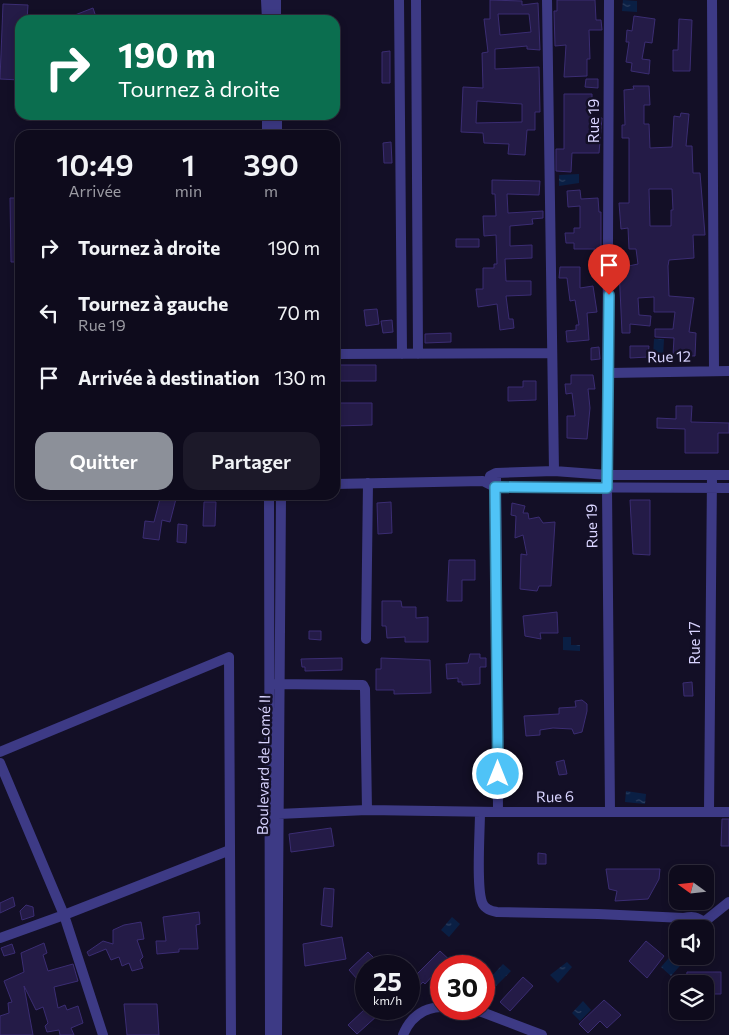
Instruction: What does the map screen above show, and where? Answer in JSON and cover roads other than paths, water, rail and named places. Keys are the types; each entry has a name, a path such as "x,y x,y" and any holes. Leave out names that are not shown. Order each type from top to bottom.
{"street":[{"path":"266,0 266,15"},
{"path":"276,0 276,15"},
{"path":"399,0 402,354"},
{"path":"416,0 418,354"},
{"path":"547,0 554,471"},
{"name":"Rue 19","path":"608,0 609,373 607,488 610,811"},
{"path":"712,0 714,371"},
{"path":"340,354 551,353"},
{"name":"Rue 12","path":"609,373 729,371"},
{"path":"483,481 496,472 554,471 608,475 729,475"},
{"path":"496,472 498,812"},
{"name":"Rue 17","path":"709,812 712,475"},
{"path":"340,484 483,481 495,487 729,488"},
{"path":"366,639 368,483"},
{"name":"Boulevard de Lomé II","path":"269,500 278,814 278,1035"},
{"name":"Boulevard de Lomé II","path":"270,1035 275,684 281,500"},
{"path":"0,752 229,657 231,1035"},
{"path":"275,684 360,684 365,689 367,810"},
{"path":"0,763 64,916 103,1035"},
{"name":"Rue 6","path":"278,814 367,810 729,812"},
{"path":"480,812 480,887 482,902 487,909 497,912 684,918 691,916 701,920"},
{"path":"0,938 64,916 230,850"},
{"path":"706,920 729,902"},
{"path":"404,1035 407,1026 422,1011 430,1009"},
{"path":"495,1017 542,1035"}],"water":[{"path":"623,0 637,1 637,12 622,11"},
{"path":"579,174 579,183 559,186 559,175"},
{"path":"654,339 664,339 663,357 653,357"},
{"path":"563,637 571,637 571,645 580,645 580,651 563,650"},
{"path":"626,791 646,794 645,804 625,802"},
{"path":"452,917 460,924 449,937 441,930"},
{"path":"669,958 669,965 681,965 672,975 661,967"},
{"path":"567,962 572,967 558,983 550,975"},
{"path":"503,964 511,971 496,986 495,973"},
{"path":"583,1001 591,1010 580,1021 572,1013"}]}
